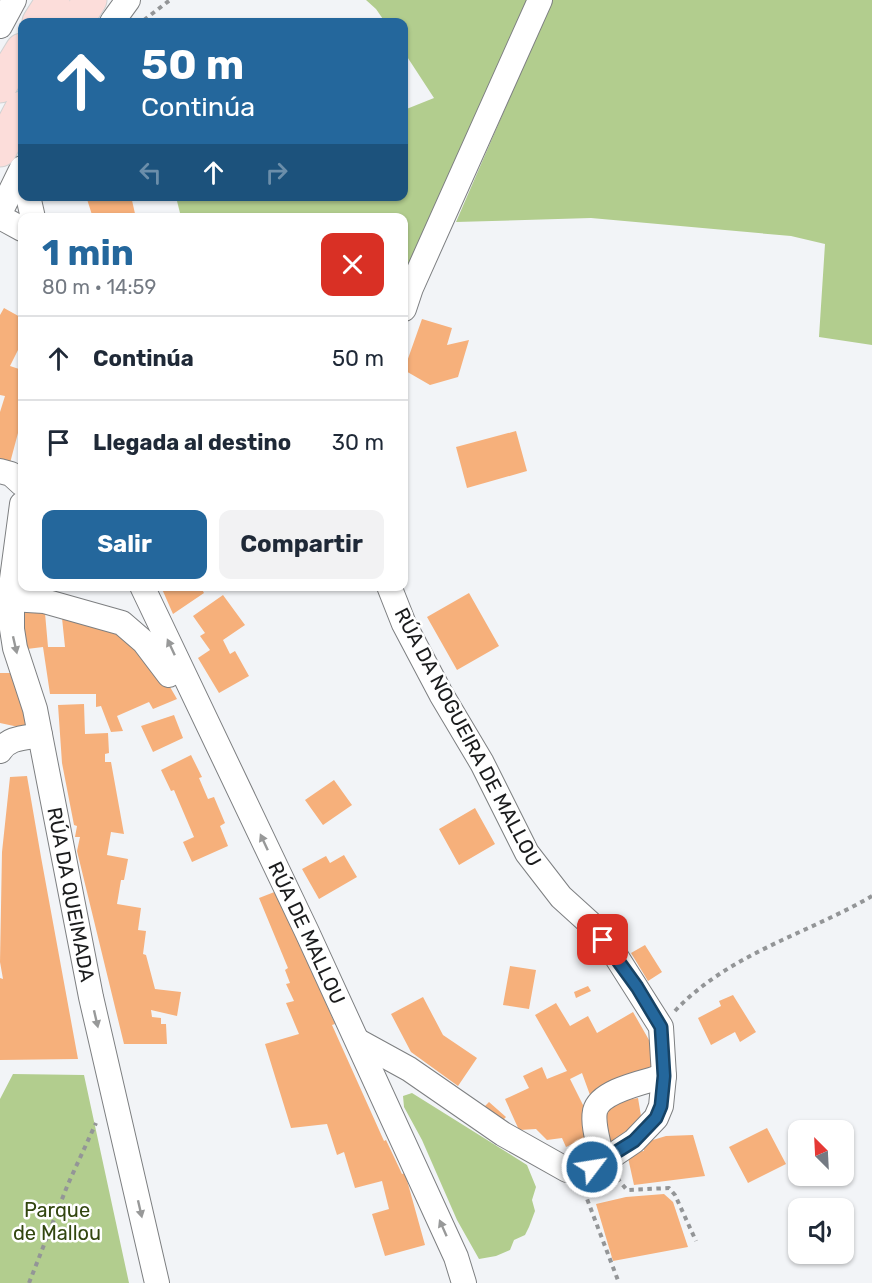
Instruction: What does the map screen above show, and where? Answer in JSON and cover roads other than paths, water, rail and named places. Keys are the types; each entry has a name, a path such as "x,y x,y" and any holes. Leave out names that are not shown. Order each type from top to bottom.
{"main road":[{"path":"42,18 53,0"},
{"path":"79,18 90,0"},
{"path":"0,86 18,57"},
{"path":"16,166 18,147"}],"street":[{"path":"115,18 128,0"},
{"path":"408,297 540,0"},
{"path":"16,166 0,215 18,226"},
{"path":"0,471 11,474 18,480"},
{"name":"RÚA DA QUEIMADA","path":"18,539 11,599 15,648 35,709 91,997 157,1283"},
{"name":"RÚA DE MALLOU","path":"144,591 358,1041 456,1257 464,1283"},
{"name":"RÚA DA NOGUEIRA DE MALLOU","path":"391,591 404,624 441,694 482,763 527,853 561,897 593,926 614,953 661,1027 664,1076"},
{"path":"11,599 44,600 122,623 144,642 169,675"},
{"path":"0,752 5,744 13,740 40,735"},
{"path":"358,1041 409,1069 503,1134 567,1170 592,1167 603,1162 634,1141 656,1118 661,1106 664,1076 611,1093 600,1100 595,1110 603,1162"}],"park label":[{"name":"Parque de Mallou","path":"57,1222"}]}
